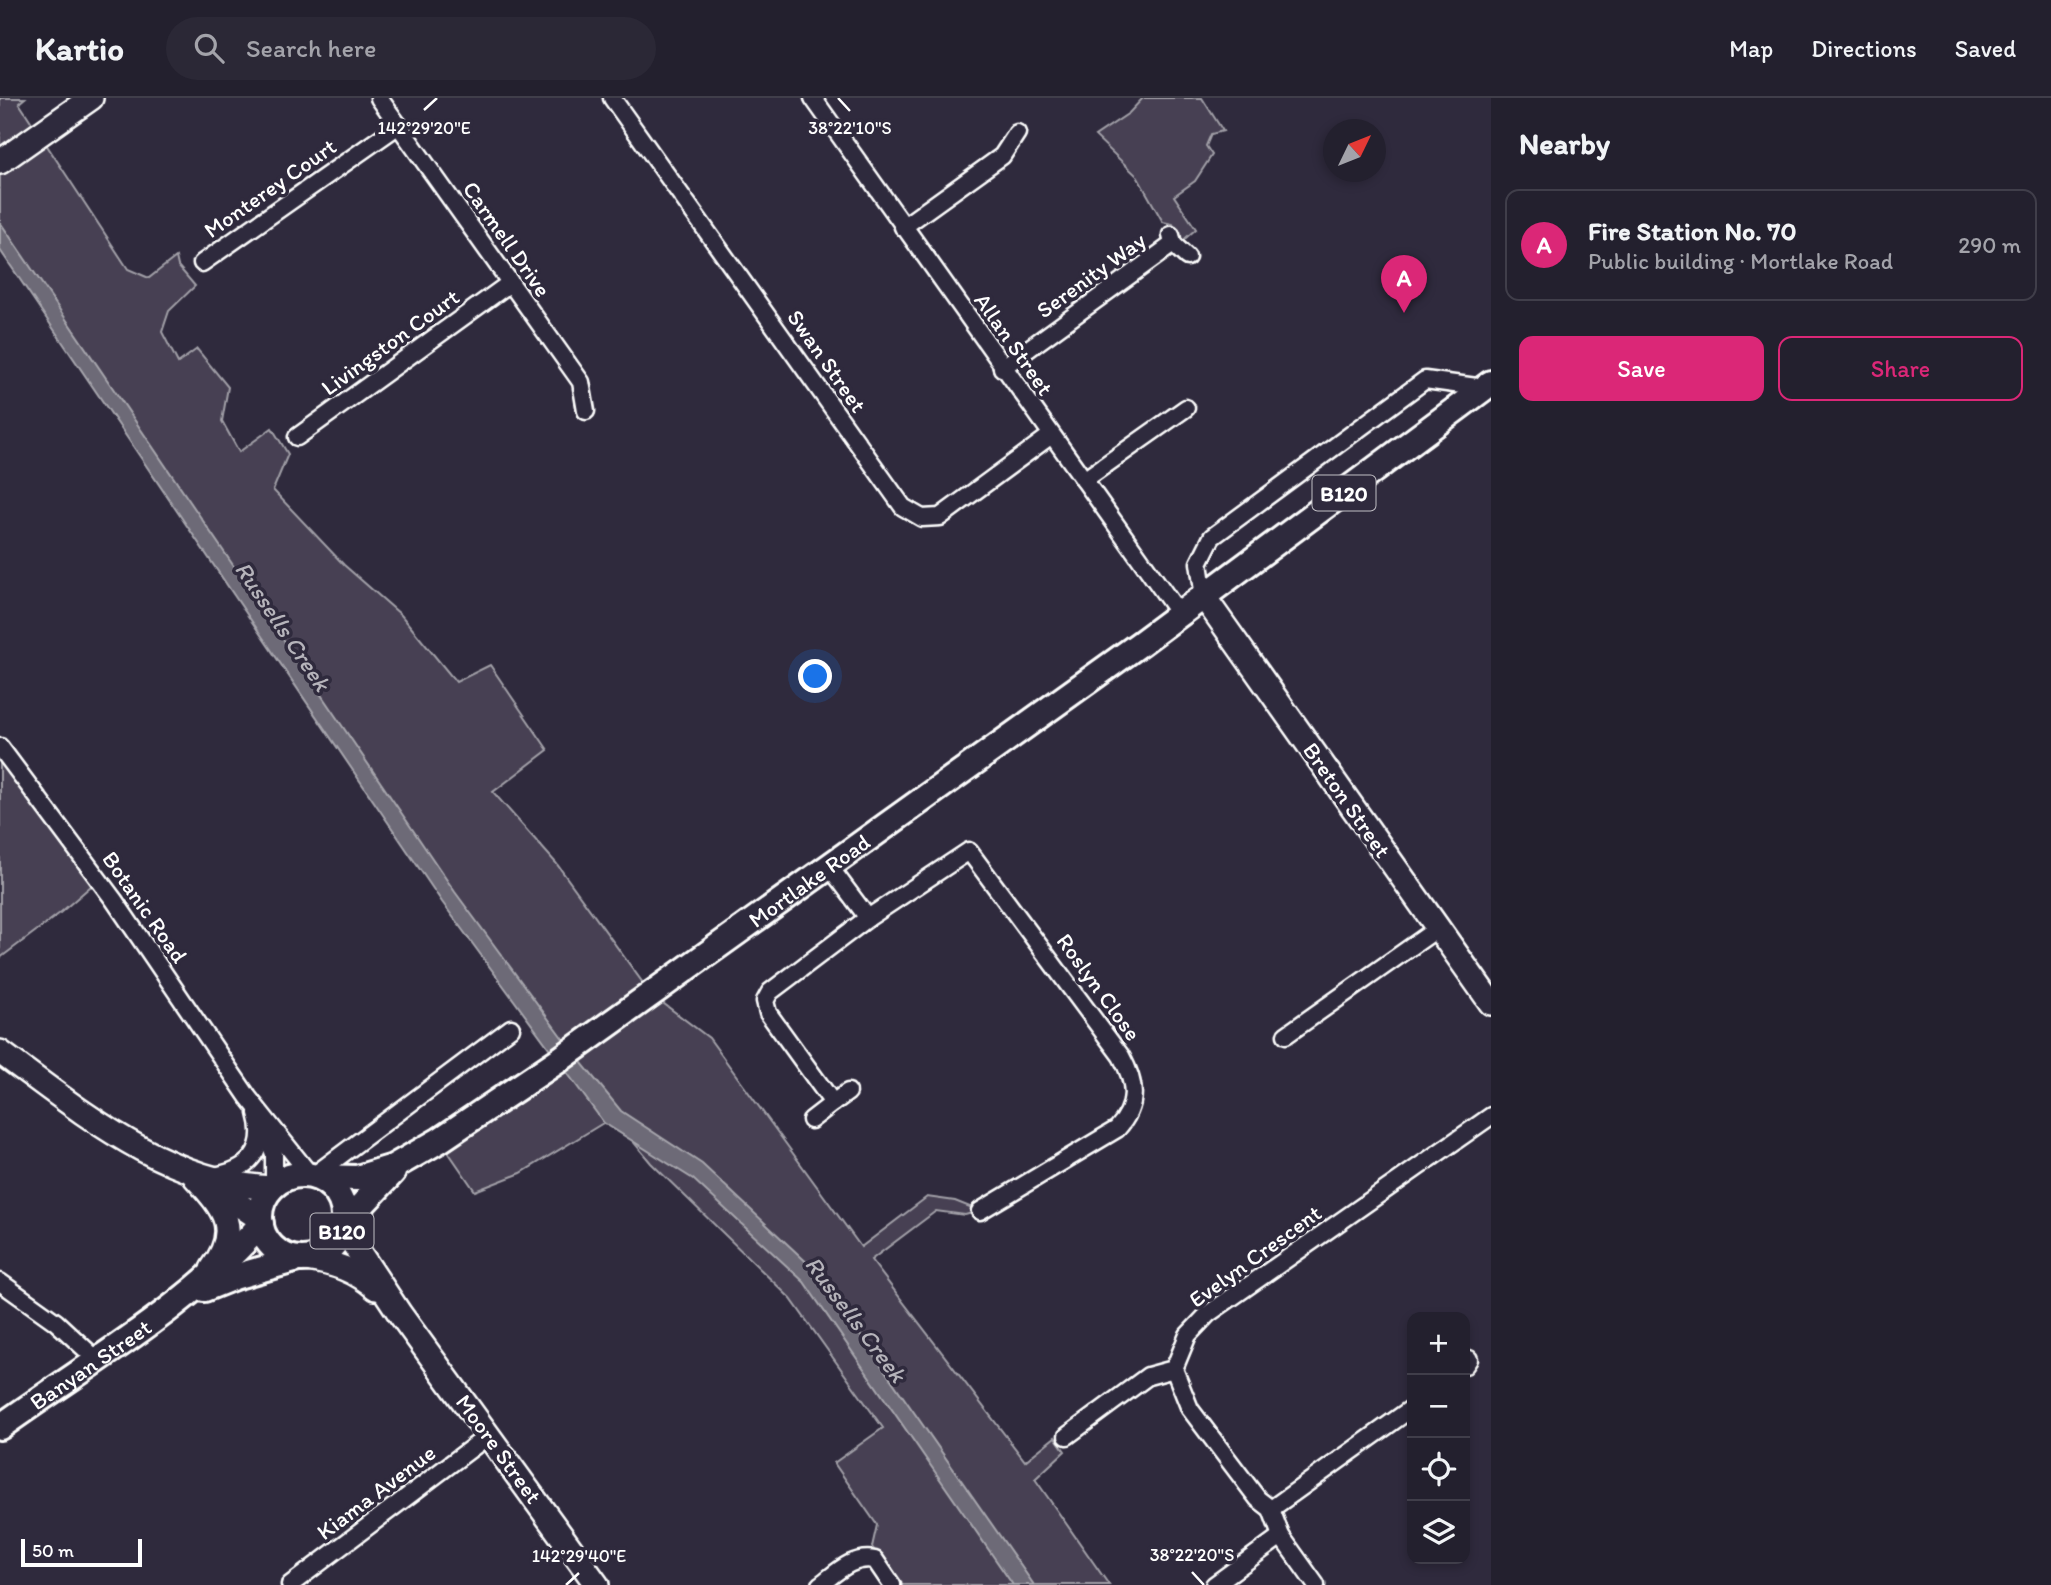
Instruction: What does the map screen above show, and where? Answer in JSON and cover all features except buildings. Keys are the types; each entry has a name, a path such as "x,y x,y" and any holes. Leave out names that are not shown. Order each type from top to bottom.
{"main road":[{"name":"Mortlake Road","path":"313,1176 346,1178 373,1175 410,1158 559,1060 1180,615 1488,386"},
{"name":"Mortlake Road","path":"343,1226 368,1196 410,1158"},
{"name":"B120","path":"313,1176 329,1184 344,1209 343,1226 327,1251 303,1259 273,1247 260,1221 264,1199 273,1186 290,1177 313,1176"},
{"name":"Banyan Street","path":"0,1427 181,1299 260,1221"},
{"name":"Banyan Street","path":"181,1299 234,1277 303,1259"}],"street":[{"path":"0,162 91,98"},
{"name":"Carmell Drive","path":"379,98 581,382 586,411"},
{"name":"Swan Street","path":"612,98 903,507 922,518 940,517 1050,436"},
{"name":"Allan Street","path":"813,98 1050,436 1180,615"},
{"name":"Monterey Court","path":"202,264 399,125"},
{"path":"903,227 1002,156 1017,133"},
{"name":"Serenity Way","path":"1002,368 1172,240 1187,257"},
{"name":"Livingston Court","path":"297,437 510,283"},
{"name":"Mortlake Road","path":"1204,597 1199,562 1212,537 1425,380 1488,386"},
{"path":"1084,480 1186,408"},
{"name":"Breton Street","path":"1204,597 1491,1003"},
{"name":"Botanic Road","path":"0,747 114,900 248,1097 274,1154 273,1186"},
{"name":"Roslyn Close","path":"834,1103 771,1017 765,1001 770,992 868,918 969,851 1053,961 1129,1070 1133,1100 1129,1116 1117,1129 980,1211"},
{"path":"829,866 868,918"},
{"path":"1286,1035 1438,928"},
{"path":"313,1176 362,1142 511,1028"},
{"path":"0,1052 128,1143 194,1174 260,1221"},
{"path":"811,1121 848,1092"},
{"name":"Botanic Road","path":"248,1097 313,1176"},
{"path":"194,1174 231,1172 256,1152 261,1135 257,1113"},
{"name":"Evelyn Crescent","path":"1174,1369 1188,1335 1208,1314 1491,1116"},
{"path":"194,1174 273,1186"},
{"path":"194,1174 220,1207 229,1227 224,1251 206,1277"},
{"name":"Moore Street","path":"343,1226 400,1314 597,1585"},
{"name":"Moore Street","path":"303,1259 337,1264 359,1275 380,1291 400,1314"},
{"path":"0,1282 56,1322 96,1359"},
{"path":"1067,1436 1148,1376 1174,1369 1190,1409 1258,1499 1271,1509 1281,1536 1316,1585"},
{"path":"1271,1509 1407,1412"},
{"name":"Kiama Avenue","path":"290,1585 489,1435"},
{"path":"1214,1585 1281,1536"},
{"path":"820,1585 853,1561 866,1558 875,1560 892,1585"}],"shaded area":[{"path":"0,98 25,98 19,103 128,269 149,278 176,257 178,266 195,286 169,311 162,332 178,363 197,349 228,387 222,421 239,452 272,428 288,454 273,490 344,565 401,615 456,682 490,665 548,750 493,792 556,863 651,994 709,1038 861,1247 927,1197 955,1201 980,1211 965,1215 936,1211 871,1260 1025,1461 1055,1437 1065,1451 1035,1479 1109,1585 899,1585 872,1547 877,1525 834,1463 883,1428 791,1299 651,1163 613,1117 521,1173 475,1191 440,1140 565,1056 0,238"},
{"path":"1143,98 1202,98 1223,131 1211,134 1206,146 1212,155 1195,181 1174,196 1196,229 1180,243 1173,224 1163,222 1137,176 1095,136 1129,113"},
{"path":"0,222 455,892 572,1051 621,1111 702,1164 815,1270 1034,1585 1013,1585 804,1282 693,1179 604,1123 442,902 0,250"},
{"path":"0,747 99,879 60,913 0,958"}],"place":[{"name":"Fire Station No. 70","path":"1404,313"}],"water label":[{"name":"Russells Creek","path":"283,626"},
{"name":"Russells Creek","path":"856,1319"}]}
